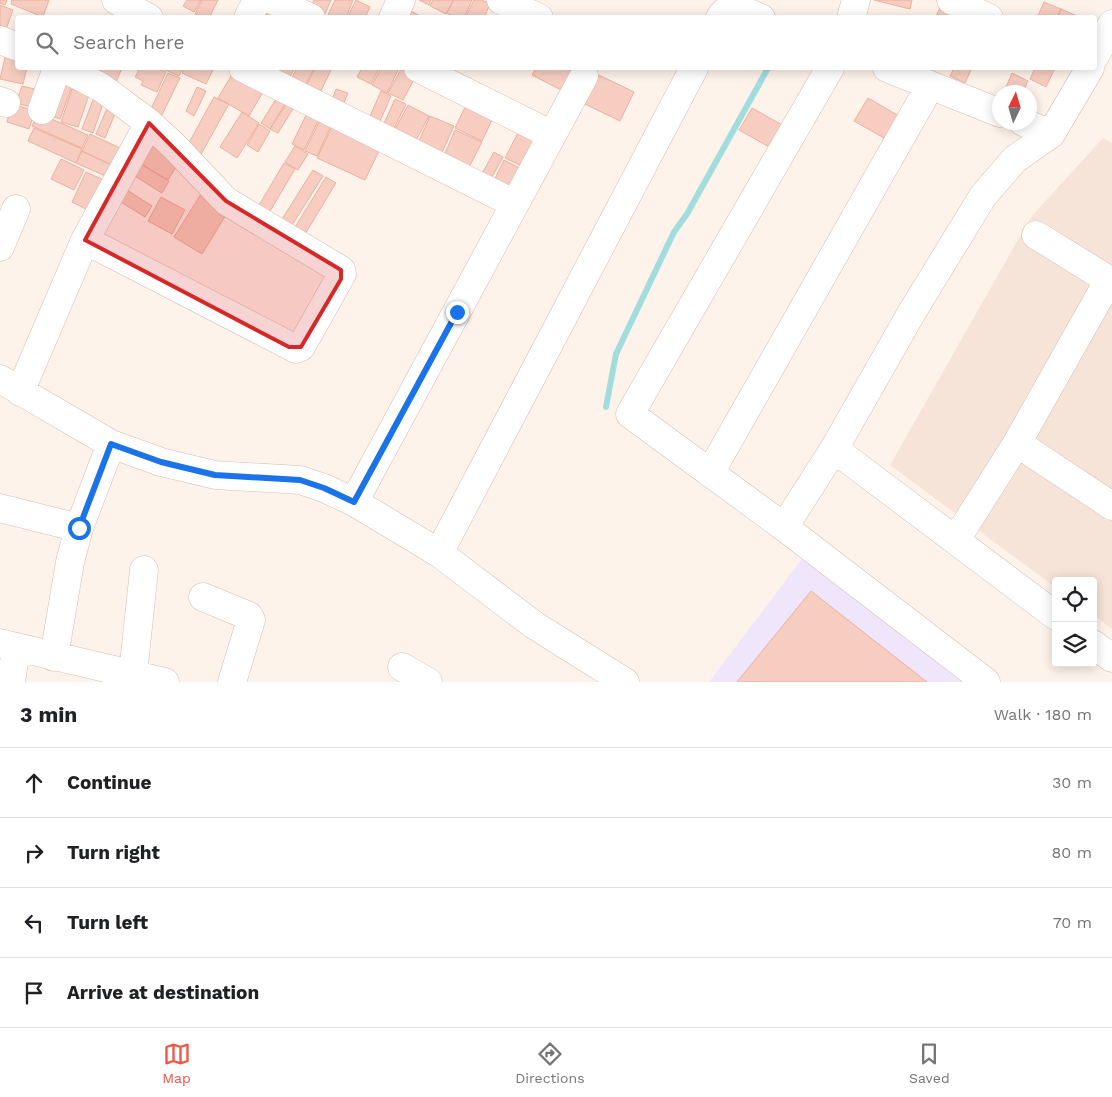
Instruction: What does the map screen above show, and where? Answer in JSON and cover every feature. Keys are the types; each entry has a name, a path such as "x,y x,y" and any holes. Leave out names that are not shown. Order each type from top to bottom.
{"street":[{"path":"116,0 144,15"},
{"path":"250,15 257,0"},
{"path":"272,0 304,15"},
{"path":"394,15 401,0"},
{"path":"501,0 533,15"},
{"path":"852,15 856,0"},
{"path":"952,0 983,15"},
{"path":"723,15 729,9 738,8 755,15"},
{"path":"1097,52 1112,24"},
{"path":"0,40 15,46"},
{"path":"42,110 55,70"},
{"path":"68,70 102,88 149,123 174,146 226,201 341,270 341,279 300,347 296,349 85,240"},
{"path":"247,70 515,204"},
{"path":"422,70 552,135"},
{"path":"439,553 693,70"},
{"path":"829,70 630,414 784,527 986,682"},
{"path":"892,70 992,110"},
{"path":"784,527 834,448 912,312 983,196 1015,159 1051,134 1064,115 1089,70"},
{"path":"354,502 584,76"},
{"path":"710,473 930,86"},
{"path":"149,123 85,240 10,385 111,444 161,462 215,475 300,480 324,488 354,502 439,553 534,625 625,682"},
{"path":"1037,128 1051,134"},
{"path":"0,247 16,209"},
{"path":"953,538 964,527 1017,443 1111,281 1036,235"},
{"path":"1017,443 1112,506"},
{"path":"54,657 70,562 79,528 111,444"},
{"path":"834,448 1052,613"},
{"path":"0,508 79,528"},
{"path":"134,674 144,570"},
{"path":"203,598 249,616 251,620 232,682"},
{"path":"11,682 8,646 54,657 92,674 134,674 165,682"},
{"path":"1097,647 1112,658"},
{"path":"402,667 428,682"}],"highlighted area":[{"path":"149,123 226,201 341,270 341,279 301,347 289,347 85,240"}],"shaded area":[{"path":"1103,138 1112,143 1112,629 1097,618 1097,577 1052,577 1052,585 890,465 1031,217"},
{"path":"807,552 967,682 709,682"}],"building":[{"path":"0,0 7,0 5,5 0,3"},
{"path":"12,0 49,0 44,15 38,15 11,4"},
{"path":"187,0 201,0 194,12 183,6"},
{"path":"202,0 218,0 210,15 195,14"},
{"path":"314,0 331,0 324,15 309,10"},
{"path":"335,0 353,0 347,15 328,15"},
{"path":"356,0 370,7 366,15 348,15"},
{"path":"419,0 431,0 429,5"},
{"path":"433,0 453,0 446,14 430,6"},
{"path":"454,0 472,0 465,15 451,15 447,13"},
{"path":"474,0 482,0 490,4 485,15 466,15"},
{"path":"874,0 912,0 910,9"},
{"path":"1044,2 1061,9 1058,15 1038,15"},
{"path":"0,5 13,10 5,32 0,30"},
{"path":"940,8 957,15 936,15"},
{"path":"407,9 418,15 404,15"},
{"path":"1061,9 1075,15 1058,15"},
{"path":"267,10 277,15 264,15"},
{"path":"6,53 15,55 15,70 26,70 23,84 0,79"},
{"path":"95,70 121,70 115,85"},
{"path":"139,70 161,70 166,72 157,92 141,85 143,81 135,77"},
{"path":"166,70 182,70 179,76"},
{"path":"184,70 213,70 206,84 182,73"},
{"path":"234,70 266,87 249,116 218,98"},
{"path":"278,70 294,70 288,80 275,74"},
{"path":"296,70 313,70 302,92 288,85"},
{"path":"314,70 331,70 317,99 303,93"},
{"path":"361,70 378,70 371,84 357,77"},
{"path":"380,70 398,70 387,93 372,85"},
{"path":"400,70 416,76 403,100 388,93"},
{"path":"535,70 579,70 567,93 532,75"},
{"path":"953,70 971,70 965,83 950,76"},
{"path":"1034,70 1054,70 1046,87 1030,79"},
{"path":"168,73 180,78 160,119 149,113"},
{"path":"1012,73 1028,81 1026,85 1007,85"},
{"path":"599,75 634,92 620,121 585,104"},
{"path":"59,78 73,83 60,119 46,114"},
{"path":"22,86 43,91 38,109 16,103"},
{"path":"197,87 206,91 194,116 186,111"},
{"path":"72,89 89,95 78,127 61,122"},
{"path":"336,89 348,93 341,110 330,105"},
{"path":"381,91 391,96 377,128 367,123"},
{"path":"278,96 287,101 270,129 261,123"},
{"path":"94,97 104,101 93,133 82,129"},
{"path":"214,97 229,104 200,156 186,148"},
{"path":"868,98 899,116 886,139 854,121"},
{"path":"395,99 406,104 391,135 381,130"},
{"path":"289,100 296,104 278,133 270,129"},
{"path":"467,103 494,116 482,141 455,128"},
{"path":"12,104 35,111 29,129 7,122"},
{"path":"408,105 429,116 412,148 391,137"},
{"path":"108,106 117,109 105,138 96,134"},
{"path":"752,108 784,126 771,148 739,130"},
{"path":"308,111 320,117 304,150 292,144"},
{"path":"242,112 259,123 237,158 220,147"},
{"path":"38,113 88,135 82,148 32,126"},
{"path":"430,116 454,126 438,161 415,150"},
{"path":"321,118 332,124 317,156 305,151"},
{"path":"259,124 270,131 258,152 247,145"},
{"path":"332,127 380,149 365,180 317,158"},
{"path":"34,128 82,149 76,163 28,141"},
{"path":"520,129 541,139 526,168 505,158"},
{"path":"455,130 482,142 465,175 441,163"},
{"path":"90,134 122,149 114,166 82,151"},
{"path":"149,143 179,162 168,180 138,162"},
{"path":"295,146 308,154 298,170 285,162"},
{"path":"82,151 115,167 110,178 76,163"},
{"path":"494,152 503,157 487,186 478,181"},
{"path":"61,159 84,170 74,190 51,179"},
{"path":"504,160 525,171 511,199 490,189"},
{"path":"137,162 169,181 162,193 130,173"},
{"path":"284,163 295,169 269,213 258,207"},
{"path":"313,170 323,176 289,230 279,224"},
{"path":"86,172 108,182 94,213 72,202"},
{"path":"326,177 336,183 302,239 292,232"},
{"path":"124,188 152,206 145,217 116,199"},
{"path":"201,194 229,210 202,254 174,237"},
{"path":"161,197 185,210 172,234 148,221"},
{"path":"811,591 927,682 737,682"}],"waterway":[{"path":"606,407 616,354 674,232 687,214 767,70"}],"route":[{"path":"79,528 111,444 161,462 215,475 300,480 324,488 354,502 457,312"}]}
